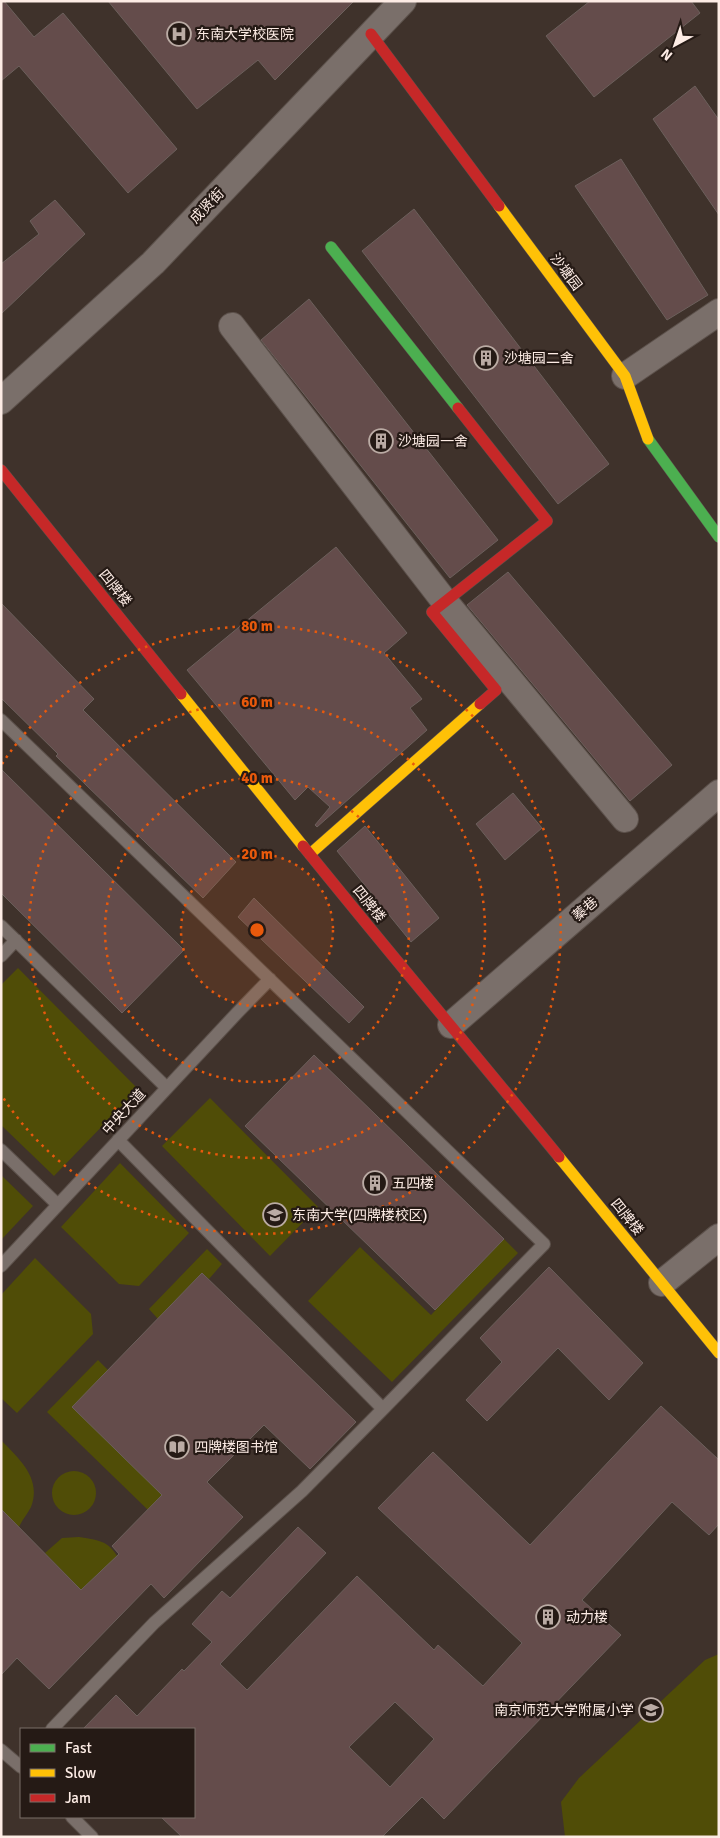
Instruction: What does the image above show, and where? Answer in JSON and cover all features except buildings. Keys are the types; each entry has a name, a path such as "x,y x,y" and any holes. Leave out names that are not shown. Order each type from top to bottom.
{"street":[{"name":"成贤街","path":"1,401 153,263 403,1"},
{"name":"沙塘园","path":"371,34 625,376 646,436 719,537"},
{"path":"310,854 496,690 432,612 547,521 331,247"},
{"path":"625,376 719,312"},
{"path":"232,326 445,602 625,819"},
{"name":"四牌楼","path":"1,470 381,943 451,1024 719,1353"},
{"name":"蓁巷","path":"451,1024 719,793"},
{"path":"662,1283 719,1237"}],"lane":[{"path":"1,720 544,1244 302,1491 154,1623 53,1728"},
{"path":"1,926 167,1088"},
{"path":"1,956 16,940"},
{"name":"中央大道","path":"1,1266 270,979"},
{"path":"118,1140 383,1409"},
{"path":"1,1150 58,1205"},
{"path":"2,1753 20,1764"},
{"path":"73,1818 92,1837"}],"shaded area":[{"path":"18,968 138,1089 54,1176 1,1125 1,985"},
{"path":"210,1098 318,1207 270,1256 162,1146"},
{"path":"120,1163 189,1233 139,1286 119,1284 61,1227"},
{"path":"1,1175 33,1206 1,1240"},
{"path":"504,1239 518,1253 392,1382 308,1301 360,1247 431,1315"},
{"path":"207,1249 222,1264 209,1279 202,1273 158,1319 149,1309"},
{"path":"35,1258 91,1314 93,1334 17,1413 1,1398 1,1295"},
{"path":"98,1360 108,1370 162,1495 148,1510 47,1412"},
{"path":"1,1440 27,1470 33,1487 34,1497 31,1507 19,1527 1,1509"},
{"path":"70,1471 78,1471 90,1477 96,1493 90,1509 78,1515 70,1515 58,1509 52,1497 52,1489 58,1477"},
{"path":"79,1537 102,1542 111,1548 119,1559 124,1567 108,1583 99,1573 81,1590 45,1553 62,1538"},
{"path":"719,1654 719,1837 565,1837 561,1802 579,1778 705,1660"}],"traffic: fast":[{"path":"331,247 458,408"},
{"path":"648,439 719,537"}],"traffic: slow":[{"path":"499,206 625,376 648,439"},
{"path":"181,694 303,846"},
{"path":"310,854 480,704"},
{"path":"559,1157 719,1353"}],"traffic: jam":[{"path":"371,34 499,206"},
{"path":"458,408 547,521 432,612 496,690 480,704"},
{"path":"1,470 181,694"},
{"path":"303,846 559,1157"}],"place":[{"name":"东南大学校医院","path":"179,34"},
{"name":"沙塘园二舍","path":"486,358"},
{"name":"沙塘园一舍","path":"381,441"},
{"name":"五四楼","path":"375,1183"},
{"name":"东南大学(四牌楼校区)","path":"275,1215"},
{"name":"四牌楼图书馆","path":"177,1447"},
{"name":"动力楼","path":"548,1617"},
{"name":"南京师范大学附属小学","path":"651,1710"}]}
